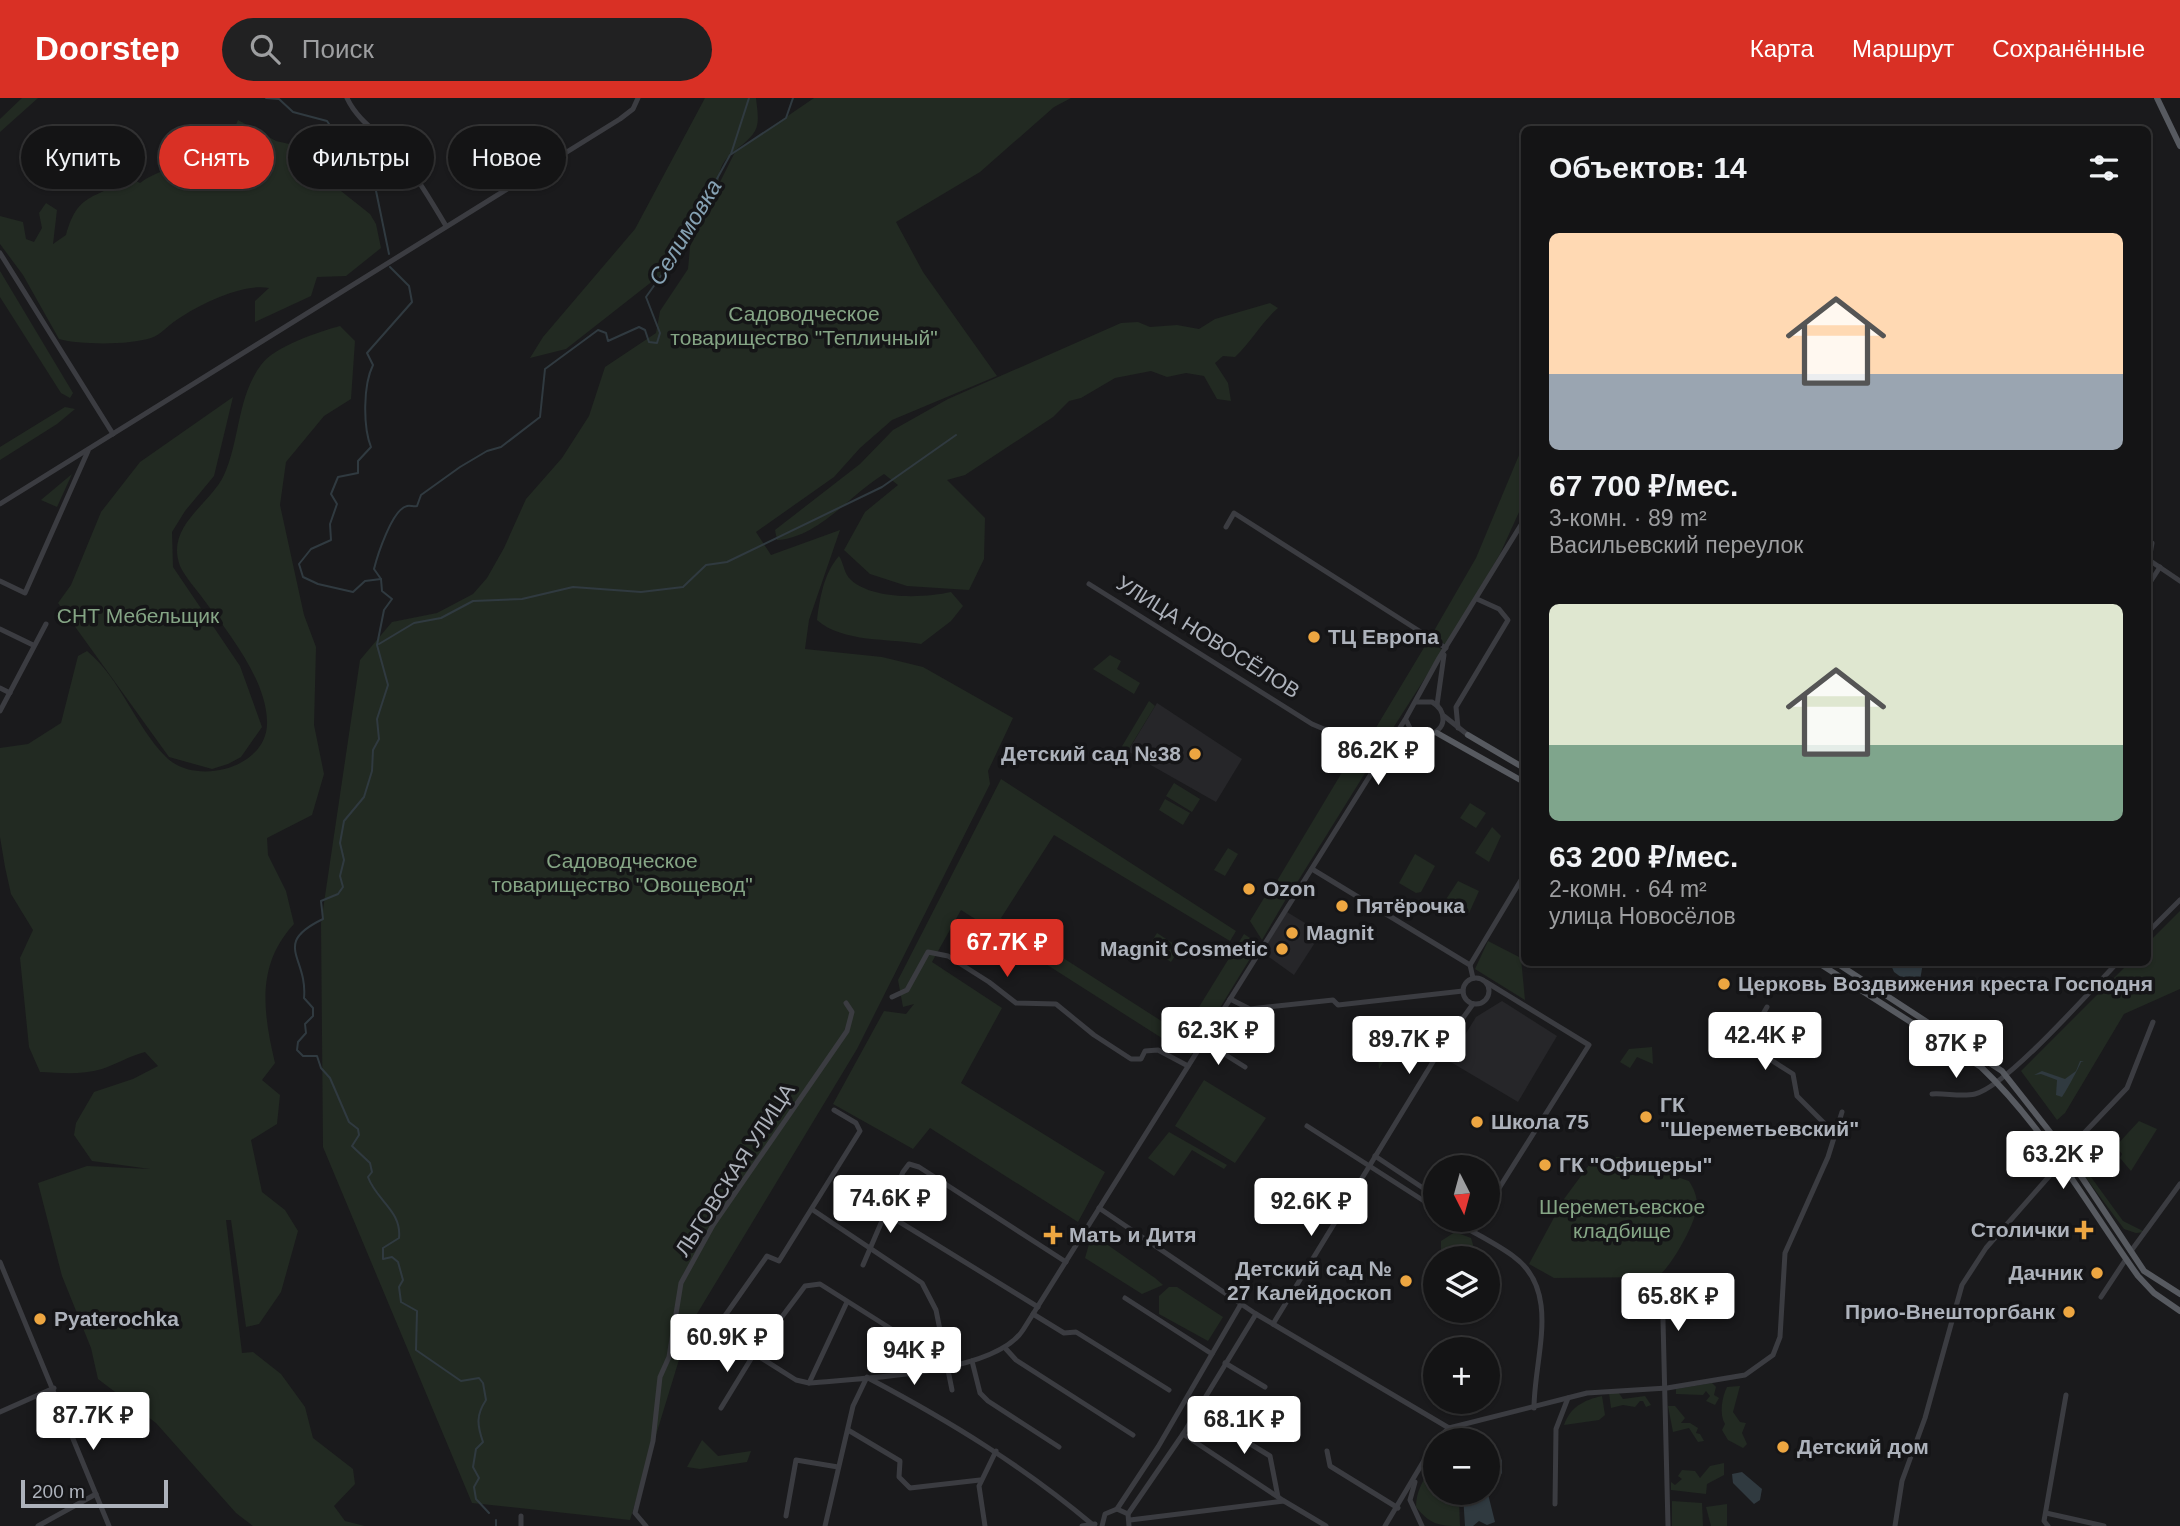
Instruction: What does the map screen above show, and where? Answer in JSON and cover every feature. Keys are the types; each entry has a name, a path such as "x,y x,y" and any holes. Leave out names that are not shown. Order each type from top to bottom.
{"main road":[{"path":"2157,98 2180,146"},
{"path":"1437,733 1521,780"},
{"path":"1468,735 1521,766"},
{"path":"1822,966 1981,1068 1996,1081 2060,1164 2126,1259 2154,1293 2180,1311"},
{"path":"1841,966 1927,1019 2005,1074 2066,1153 2131,1251 2153,1279 2180,1294"}],"street":[{"path":"347,98 353,112 396,151 446,226"},
{"path":"0,503 620,119 633,109 638,98"},
{"path":"0,253 113,435"},
{"path":"0,581 25,593 88,450"},
{"path":"1226,527 1234,513 1446,648"},
{"path":"834,1110 856,1123 860,1131 779,1261 767,1256 722,1320 720,1332 796,1380 809,1383 899,1376 972,1361 1006,1349 1019,1336 1038,1307 1202,1040 1345,817 1521,525"},
{"path":"2151,549 2152,543"},
{"path":"2151,561 2180,581"},
{"path":"2151,581 2160,567"},
{"name":"УЛИЦА НОВОСЁЛОВ","path":"1089,584 1312,724 1352,738 1389,744"},
{"path":"1389,744 1437,733 1443,716 1456,707 1508,620 1499,609 1477,598"},
{"path":"0,711 46,624"},
{"path":"0,629 33,645"},
{"path":"1446,648 1439,676 1437,705 1443,716 1468,735"},
{"path":"0,688 10,692"},
{"path":"1415,703 1426,700 1437,705"},
{"path":"1456,707 1458,728"},
{"path":"1406,718 1409,728 1421,737"},
{"path":"1312,869 1470,965"},
{"path":"1473,978 1470,965 1521,881"},
{"path":"2151,929 2180,900"},
{"path":"892,997 907,990 928,952 948,956 1016,1003 1056,1004 1094,1035 1131,1059 1141,1059 1145,1051 1158,1050 1188,1066"},
{"path":"1931,1094 1972,1095 1988,1087 2005,1074 2114,966"},
{"path":"1486,982 1488,997 1482,1003 1473,1004 1466,999 1463,991 1466,982 1473,978 1486,982 1589,1045 1500,1187"},
{"path":"1230,999 1253,1009 1333,1000 1338,1004 1463,991"},
{"name":"ЛЬГОВСКАЯ УЛИЦА","path":"646,1526 635,1513 653,1441 660,1377 669,1357 681,1283 713,1225 847,1031 852,1012 846,1003"},
{"path":"1273,1324 1442,1047 1473,1004"},
{"path":"1767,1007 1746,1044 1793,1074 1797,1096 1832,1131"},
{"path":"2066,1153 2127,1088 2153,1022"},
{"path":"1202,1040 1245,1067"},
{"path":"1099,1208 1256,1314 1449,1428 1605,1390 1667,1388 1745,1375 1773,1355 1780,1337 1785,1253 1828,1157 1842,1112"},
{"path":"1307,1126 1423,1200"},
{"path":"1375,1156 1423,1188"},
{"path":"863,1265 903,1172 909,1164 928,1173 1066,1262"},
{"path":"1895,1526 1902,1480 1925,1418 1962,1285 1986,1248 2060,1164"},
{"path":"2131,1251 2180,1184"},
{"path":"813,1210 922,1283 936,1310 952,1390"},
{"path":"885,1213 1038,1307"},
{"path":"1472,1232 1513,1256 1534,1275 1543,1310 1534,1408"},
{"path":"2101,1297 2126,1259"},
{"path":"0,1262 109,1526"},
{"path":"1662,1279 1667,1388 1668,1526"},
{"path":"722,1408 754,1354 805,1286 820,1284 904,1337 942,1332"},
{"path":"1125,1298 1212,1354"},
{"path":"809,1383 847,1302"},
{"path":"1082,1526 1102,1524 1108,1510 1117,1508 1161,1442 1241,1304"},
{"path":"1033,1314 1064,1333 1076,1332 1169,1390"},
{"path":"1129,1520 1256,1314"},
{"path":"1006,1349 1016,1360 1133,1435"},
{"path":"972,1361 980,1392 988,1401 1059,1447"},
{"path":"1225,1363 1265,1387"},
{"path":"825,1526 853,1406 867,1377"},
{"path":"867,1377 949,1420 1044,1484 1093,1525"},
{"path":"0,1412 54,1388"},
{"path":"2048,1526 2044,1521 2066,1395"},
{"path":"1555,1504 1556,1429 1568,1398"},
{"path":"1208,1418 1270,1456 1278,1497"},
{"path":"848,1430 900,1461 899,1477 910,1488 981,1480"},
{"path":"1183,1434 1284,1502 1326,1526"},
{"path":"985,1526 981,1480 996,1451"},
{"path":"1327,1451 1330,1466 1398,1508"},
{"path":"786,1516 796,1460 838,1467"},
{"path":"1385,1526 1423,1465"},
{"path":"1415,1479 1410,1500 1422,1526"},
{"path":"38,1526 96,1494"},
{"path":"1129,1520 1284,1502"},
{"path":"1117,1508 1129,1520"},
{"path":"2046,1513 2104,1526"},
{"path":"521,1516 521,1526"}],"shaded area":[{"name":"Детский сад №38","path":"1157,703 1242,759 1216,802 1149,764 1156,752 1145,745 1137,757 1128,751"},
{"path":"1287,912 1310,926 1316,941 1294,975 1262,952"},
{"path":"1891,966 1922,966 1920,980 1909,983 1894,972"},
{"path":"1502,1001 1557,1036 1518,1102 1449,1061 1476,1017"},
{"path":"2080,1061 2084,1061 2062,1097 2056,1095 2057,1080 2041,1074 2034,1075 2042,1071 2065,1079 2076,1071"},
{"path":"1742,1472 1762,1489 1760,1500 1754,1504 1733,1483 1732,1474"},
{"path":"1464,1505 1491,1505 1495,1522 1487,1525 1479,1521 1473,1526 1465,1526"}],"green space":[{"path":"22,98 38,98 0,132 0,119"},
{"name":"Садоводческое товарищество \"Овощевод\"","path":"705,98 756,98 757,127 750,138 726,159 722,165 719,184 735,152 814,98 1071,98 1054,107 980,172 896,222 923,272 997,376 892,420 860,448 834,477 756,532 771,555 840,530 809,620 805,649 882,657 923,667 1013,718 988,771 990,784 857,1049 689,1327 630,1520 472,1503 323,1147 321,923 360,660 392,622 437,613 473,594 487,578 504,548 526,499 562,458 589,416 605,367 656,333 660,311 688,269 691,237 682,247 677,267 654,280 566,349 530,358 543,337 635,229"},
{"path":"238,120 249,126 235,126"},
{"path":"274,140 288,144 288,189 340,189 370,214 376,224 381,248 346,276 317,277 311,296 255,322 255,301 269,288 247,289 210,301 187,313 155,337 131,342 105,343 59,339 23,275 0,244 0,216 23,222 26,239 34,242 42,228 39,213 46,203 57,210 53,244 66,235 77,210 90,198 107,189 145,189 145,180 159,172 159,189 274,189"},
{"path":"0,271 73,393 70,398 61,393 0,297"},
{"path":"1270,303 1278,308 1241,351 1235,357 1223,356 1215,363 1228,383 1231,401 1217,399 1204,376 1186,373 1167,377 1151,371 1115,378 1081,398 1069,401 1053,417 965,475 947,480 985,518 984,559 969,590 907,586 870,574 844,550 865,512 898,485 884,474 820,524 806,532 777,540 775,530 860,464 893,430 948,399 1121,323 1138,322 1150,327 1177,325 1199,329 1215,319"},
{"path":"340,326 355,341 351,399 324,416 286,462 280,505 304,615 316,647 314,725 324,774 312,815 267,838 268,855 286,891 294,924 273,956 266,990 268,1026 275,1063 262,1080 280,1095 277,1124 251,1140 262,1192 285,1210 298,1231 281,1292 259,1324 246,1327 231,1220 226,1220 242,1353 253,1352 281,1374 305,1407 313,1438 353,1469 355,1484 334,1506 345,1521 365,1526 253,1526 236,1513 156,1423 98,1379 91,1348 62,1276 38,1183 87,1166 150,1169 92,1161 74,1135 76,1123 94,1092 133,1079 158,1066 145,1052 94,1071 40,1072 29,1047 20,958 33,930 11,894 0,837 0,748 28,744 61,723 78,656 87,651 109,675 155,745 179,766 195,771 229,768 256,751 264,737 267,721 260,689 234,641 182,570 177,552 179,539 191,517 224,475 247,391 261,365 286,346"},
{"name":"СНТ Мебельщик","path":"233,397 214,476 185,511 172,532 173,567 240,666 262,727 241,757 212,769 169,757 58,603 71,585 101,512 140,462"},
{"path":"65,407 75,409 57,424 0,460 0,447"},
{"path":"1521,450 1521,508 1500,554 1446,645 1431,636 1476,558"},
{"path":"72,474 57,507 41,500"},
{"path":"839,556 849,578 861,587 899,596 951,592 963,606 951,621 921,644 840,633 817,620 826,578"},
{"path":"1428,641 1443,650 1386,739 1371,736"},
{"path":"1110,655 1121,661 1117,669 1140,683 1134,694 1093,669"},
{"path":"1149,701 1155,706 1127,752 1121,748"},
{"path":"1359,744 1380,749 1288,897 1274,886"},
{"path":"1001,779 1236,931 1230,941 1054,835 1001,918 1177,1031 1168,1042 961,910 932,962 1002,1008 961,1083 1105,1172 1078,1222 930,1128 913,1149 833,1104 884,1011 906,1014 914,1004 903,1007 898,980"},
{"path":"1174,783 1200,799 1192,812 1166,796"},
{"path":"1165,799 1190,813 1183,825 1159,810"},
{"path":"1470,803 1486,813 1476,828 1460,818"},
{"path":"1492,827 1501,836 1489,862 1475,853"},
{"path":"1228,848 1238,854 1225,876 1214,870"},
{"path":"1415,854 1435,866 1421,892 1416,893 1399,883"},
{"path":"1458,881 1479,891 1469,913 1458,916 1444,908 1443,904"},
{"path":"1275,893 1286,899 1262,940 1250,921 1264,898"},
{"path":"2180,911 2180,989 2124,1014 2065,1113 2057,1120 2021,1071 2126,966 2151,966 2151,940"},
{"path":"1157,933 1180,948 1171,962 1148,947"},
{"path":"1244,934 1259,944 1191,1055 1180,1044 1183,1033"},
{"path":"1488,941 1521,958 1525,1000 1475,969"},
{"path":"1773,1019 1765,1032 1774,1037 1766,1051 1750,1041 1762,1020"},
{"path":"1401,1032 1379,1069 1376,1034"},
{"path":"1652,1047 1653,1064 1637,1057 1630,1068 1620,1062 1629,1049"},
{"path":"1204,1080 1266,1118 1235,1163 1175,1126"},
{"path":"2139,1121 2157,1129 2131,1171 2120,1158 2122,1154 2116,1146"},
{"path":"1169,1132 1227,1165 1224,1169 1192,1150 1174,1176 1148,1158"},
{"path":"2072,1151 2123,1221 2145,1232 2136,1233 2124,1229 2069,1155"},
{"name":"Шереметьевское кладбище","path":"1595,1157 1619,1157 1689,1181 1696,1196 1696,1214 1675,1256 1657,1277 1554,1278 1529,1264 1564,1199"},
{"path":"1455,1232 1471,1238 1473,1246 1441,1246 1441,1241"},
{"path":"1092,1234 1163,1285 1142,1294 1085,1258"},
{"path":"1169,1287 1177,1287 1223,1317 1208,1341 1159,1314 1159,1296"},
{"path":"1712,1383 1716,1387 1714,1395 1719,1398 1715,1405 1706,1401 1710,1396 1706,1391 1703,1395 1676,1394 1676,1389"},
{"path":"1740,1386 1733,1412 1740,1422 1746,1423 1742,1433 1747,1444 1743,1448 1728,1440 1722,1430 1725,1424 1722,1411 1725,1391 1727,1387"},
{"path":"1618,1392 1623,1399 1645,1396 1651,1405 1646,1407 1643,1401 1640,1401 1635,1407 1623,1405 1611,1408 1609,1393"},
{"path":"1602,1396 1605,1415 1599,1420 1564,1425 1570,1413 1579,1405"},
{"path":"1668,1406 1675,1406 1685,1418 1681,1423 1690,1423 1698,1428 1696,1433 1700,1434 1704,1441 1698,1442 1689,1428 1673,1432"},
{"path":"702,1440 718,1456 751,1451 747,1462 700,1469 687,1467"},
{"path":"1724,1463 1724,1475 1707,1484 1706,1494 1671,1490 1671,1482 1675,1485 1682,1479 1678,1476 1682,1470 1695,1471 1700,1478 1710,1466"},
{"path":"1423,1482 1423,1505 1459,1505 1460,1526 1435,1523 1416,1507"},
{"path":"1672,1501 1702,1503 1703,1526 1672,1526"},
{"path":"1727,1504 1727,1526 1711,1526 1706,1507"}],"waterway":[{"path":"266,98 279,99 293,112 327,121 342,143 361,160 375,186 389,254"},
{"path":"731,154 749,98"},
{"name":"Селимовка","path":"489,1513 476,1499 474,1487 479,1478 473,1467 476,1449 483,1442 478,1420 486,1400 483,1383 479,1378 461,1381 416,1350 417,1311 401,1302 399,1287 403,1280 398,1262 392,1257 383,1259 383,1248 399,1238 397,1220 368,1177 372,1172 370,1163 352,1146 359,1135 358,1129 349,1122 330,1078 321,1068 317,1056 303,1056 297,1050 298,1042 306,1033 305,1024 313,1016 313,1008 304,998 304,984 295,944 307,928 323,919 321,901 338,894 343,887 340,876 344,860 340,843 344,821 364,797 372,771 373,750 379,739 377,719 388,685 377,645 384,610 392,599 382,591 381,579 374,569 386,534 401,509 417,506 421,495 460,467 487,451 501,447 540,417 545,369 598,330 606,333 608,341 639,327 645,330 649,342 657,343 660,333 646,297 673,259 730,155 786,118 793,98"},
{"path":"381,579 365,581 353,592 318,584 303,577 299,564 311,549 331,540 330,524 337,504 331,494 338,477 358,473 358,461 371,447 365,406 367,383 373,365 367,353 412,302 409,286 390,267"},
{"path":"379,644 414,623 441,618 473,601 522,599 573,587 641,592 683,587 706,565 727,562 882,487 956,435"},
{"path":"496,1520 496,1526"}],"place":[{"name":"ТЦ Европа","path":"1314,637"},
{"name":"Детский сад №38","path":"1195,754"},
{"name":"Ozon","path":"1249,889"},
{"name":"Пятёрочка","path":"1342,906"},
{"name":"Magnit","path":"1292,933"},
{"name":"Magnit Cosmetic","path":"1282,949"},
{"name":"Церковь Воздвижения креста Господня","path":"1724,984"},
{"name":"ГК \"Шереметьевский\"","path":"1646,1117"},
{"name":"Школа 75","path":"1477,1122"},
{"name":"ГК \"Офицеры\"","path":"1545,1165"},
{"name":"Столички","path":"2084,1230"},
{"name":"Мать и Дитя","path":"1053,1235"},
{"name":"Дачник","path":"2097,1273"},
{"name":"Детский сад № 27 Калейдоскоп","path":"1406,1281"},
{"name":"Прио-Внешторгбанк","path":"2069,1312"},
{"name":"Pyaterochka","path":"40,1319"},
{"name":"Детский дом","path":"1783,1447"}],"park label":[{"name":"Садоводческое товарищество \"Тепличный\"","path":"804,326"}]}
